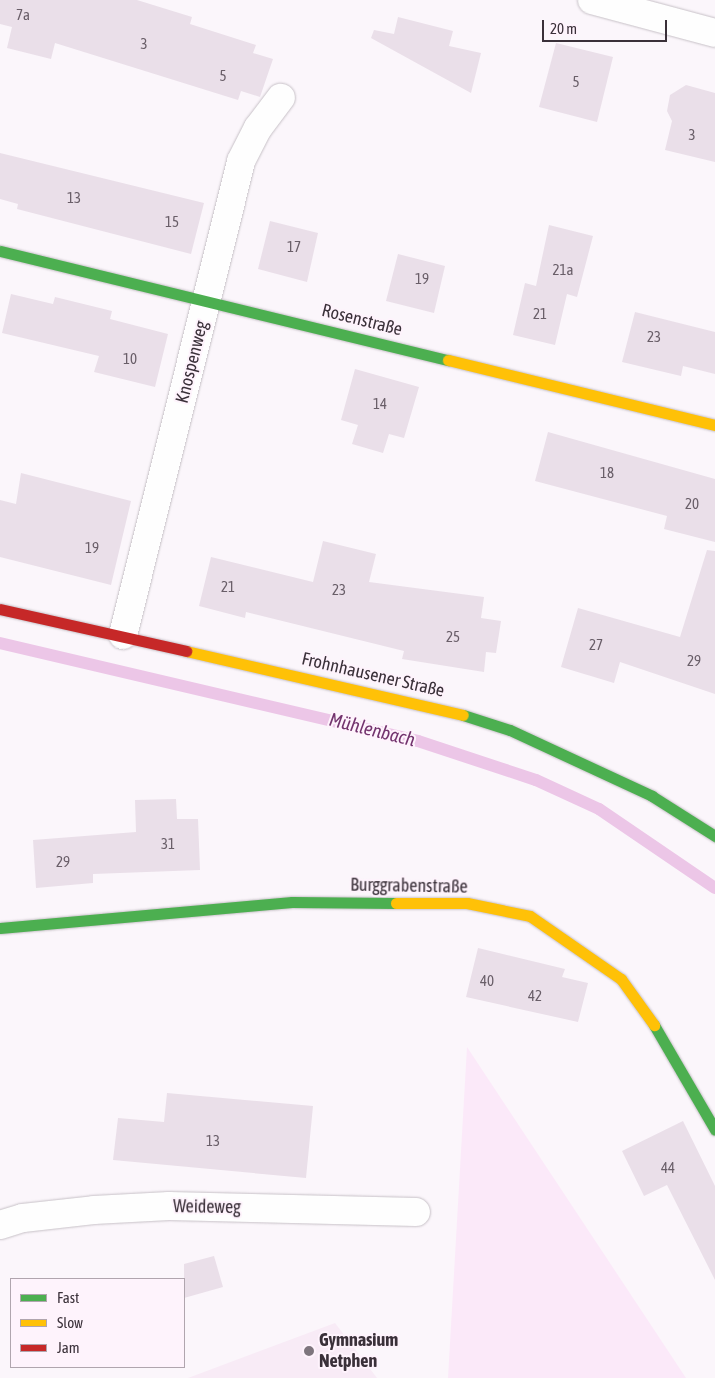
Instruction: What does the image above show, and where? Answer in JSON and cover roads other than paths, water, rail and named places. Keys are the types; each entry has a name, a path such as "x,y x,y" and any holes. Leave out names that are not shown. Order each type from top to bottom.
{"street":[{"path":"592,0 715,33"},
{"name":"Knospenweg","path":"122,635 208,300 241,161 258,128 281,98"},
{"name":"Rosenstraße","path":"0,251 208,300 715,425"},
{"name":"Frohnhausener Straße","path":"0,609 458,712 510,730 652,796 715,836"},
{"name":"Burggrabenstraße","path":"0,928 292,902 467,903 530,916 621,979 646,1011 715,1130"},
{"name":"Weideweg","path":"0,1224 23,1218 94,1210 169,1206 416,1212"}],"waterway":[{"name":"Mühlenbach","path":"0,643 418,741 536,780 599,809 715,888"}],"place":[{"name":"Gymnasium Netphen","path":"309,1351"}]}
